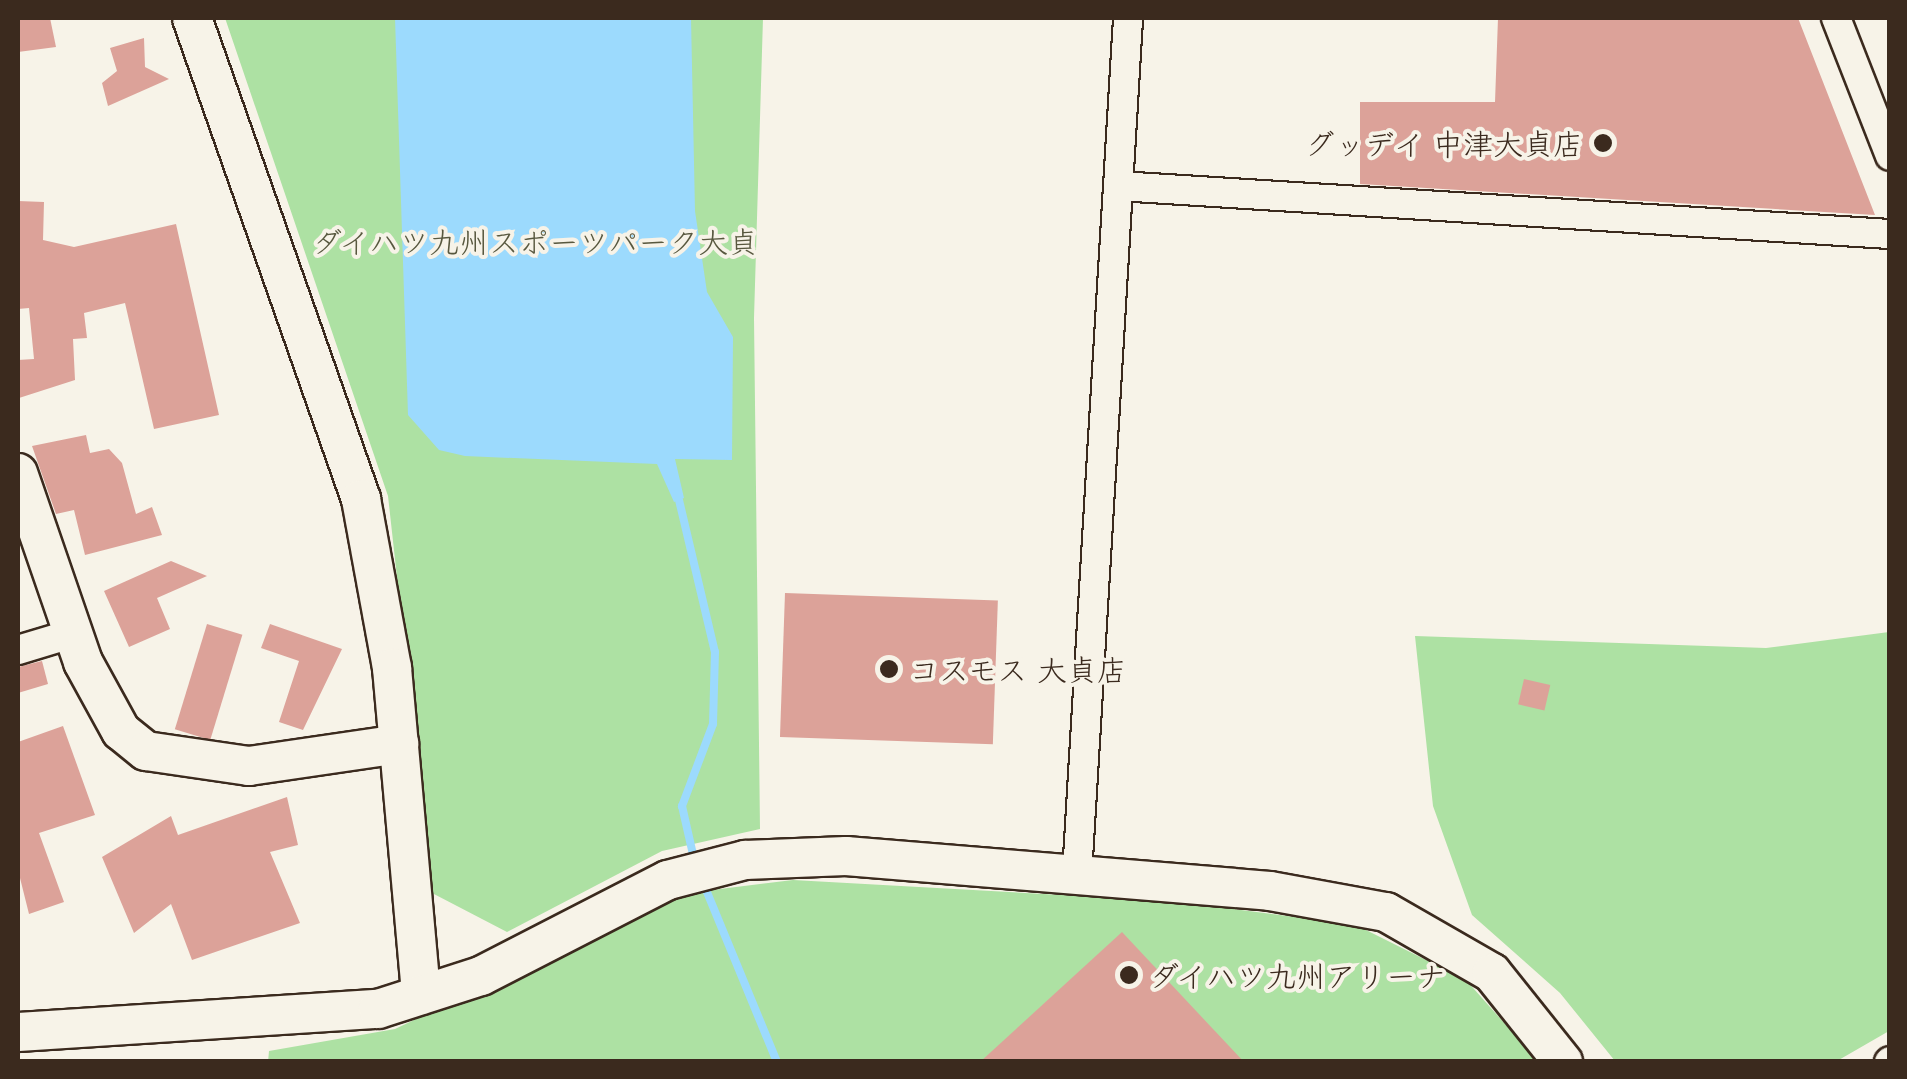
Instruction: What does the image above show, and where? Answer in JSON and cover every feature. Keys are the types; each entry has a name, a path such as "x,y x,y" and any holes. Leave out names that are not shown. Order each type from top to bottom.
{"street":[{"path":"192,18 361,498 400,744 421,995"},
{"path":"1077,876 1128,18"},
{"path":"1836,18 1890,156"},
{"path":"1118,186 1890,234"},
{"path":"18,474 71,634 121,732 172,761 250,766 400,744"},
{"path":"18,650 71,634"},
{"path":"18,1032 324,1019 421,995 526,956 668,880 745,860 846,856 1338,899 1386,912 1492,973 1563,1062"}],"green space":[{"name":"ダイハツ九州スポーツパーク大貞","path":"225,18 763,18 754,318 760,829 662,851 507,932 432,893 388,496"},
{"path":"1889,632 1889,1031 1837,1061 1615,1061 1560,993 1472,915 1433,806 1415,636 1766,648"},
{"name":"ダイハツ九州アリーナ","path":"793,880 1171,901 1356,925 1466,980 1538,1061 268,1062 269,1051 395,1029 680,894"}],"water":[{"path":"395,18 691,18 695,211 707,292 733,337 732,460 675,459 684,498 674,502 657,464 465,456 439,450 408,415"}],"building":[{"path":"18,18 50,18 56,47 18,52"},
{"name":"グッデイ 中津大貞店","path":"1498,18 1798,18 1875,215 1360,184 1360,102 1495,102"},
{"path":"144,38 145,67 169,79 108,106 102,83 117,71 110,48"},
{"path":"18,201 44,202 43,240 74,247 176,224 219,415 154,429 125,303 84,313 87,338 73,339 75,380 19,398 18,360 34,359 29,308 18,309"},
{"path":"86,435 90,453 109,449 122,463 136,514 152,507 162,535 85,555 74,510 56,514 32,446"},
{"path":"171,561 207,576 157,598 170,629 129,647 104,591"},
{"name":"コスモス 大貞店","path":"785,593 998,600 993,744 780,737"},
{"path":"207,624 242,635 210,740 175,729"},
{"path":"270,624 342,649 303,730 279,722 299,661 261,648"},
{"path":"42,661 48,684 18,693 18,667"},
{"path":"1524,679 1550,685 1544,710 1518,704"},
{"path":"63,726 95,815 39,833 64,902 29,914 18,870 18,742"},
{"path":"287,797 298,845 270,852 300,923 192,960 171,904 134,933 102,857 171,816 178,835"},
{"path":"1122,932 1244,1062 980,1062"}],"waterway":[{"path":"679,500 715,652 713,724 682,806 695,863"},
{"path":"702,880 777,1062"}],"place":[{"name":"グッデイ 中津大貞店","path":"1603,143"},
{"name":"コスモス 大貞店","path":"889,669"},
{"name":"ダイハツ九州アリーナ","path":"1129,975"}]}
